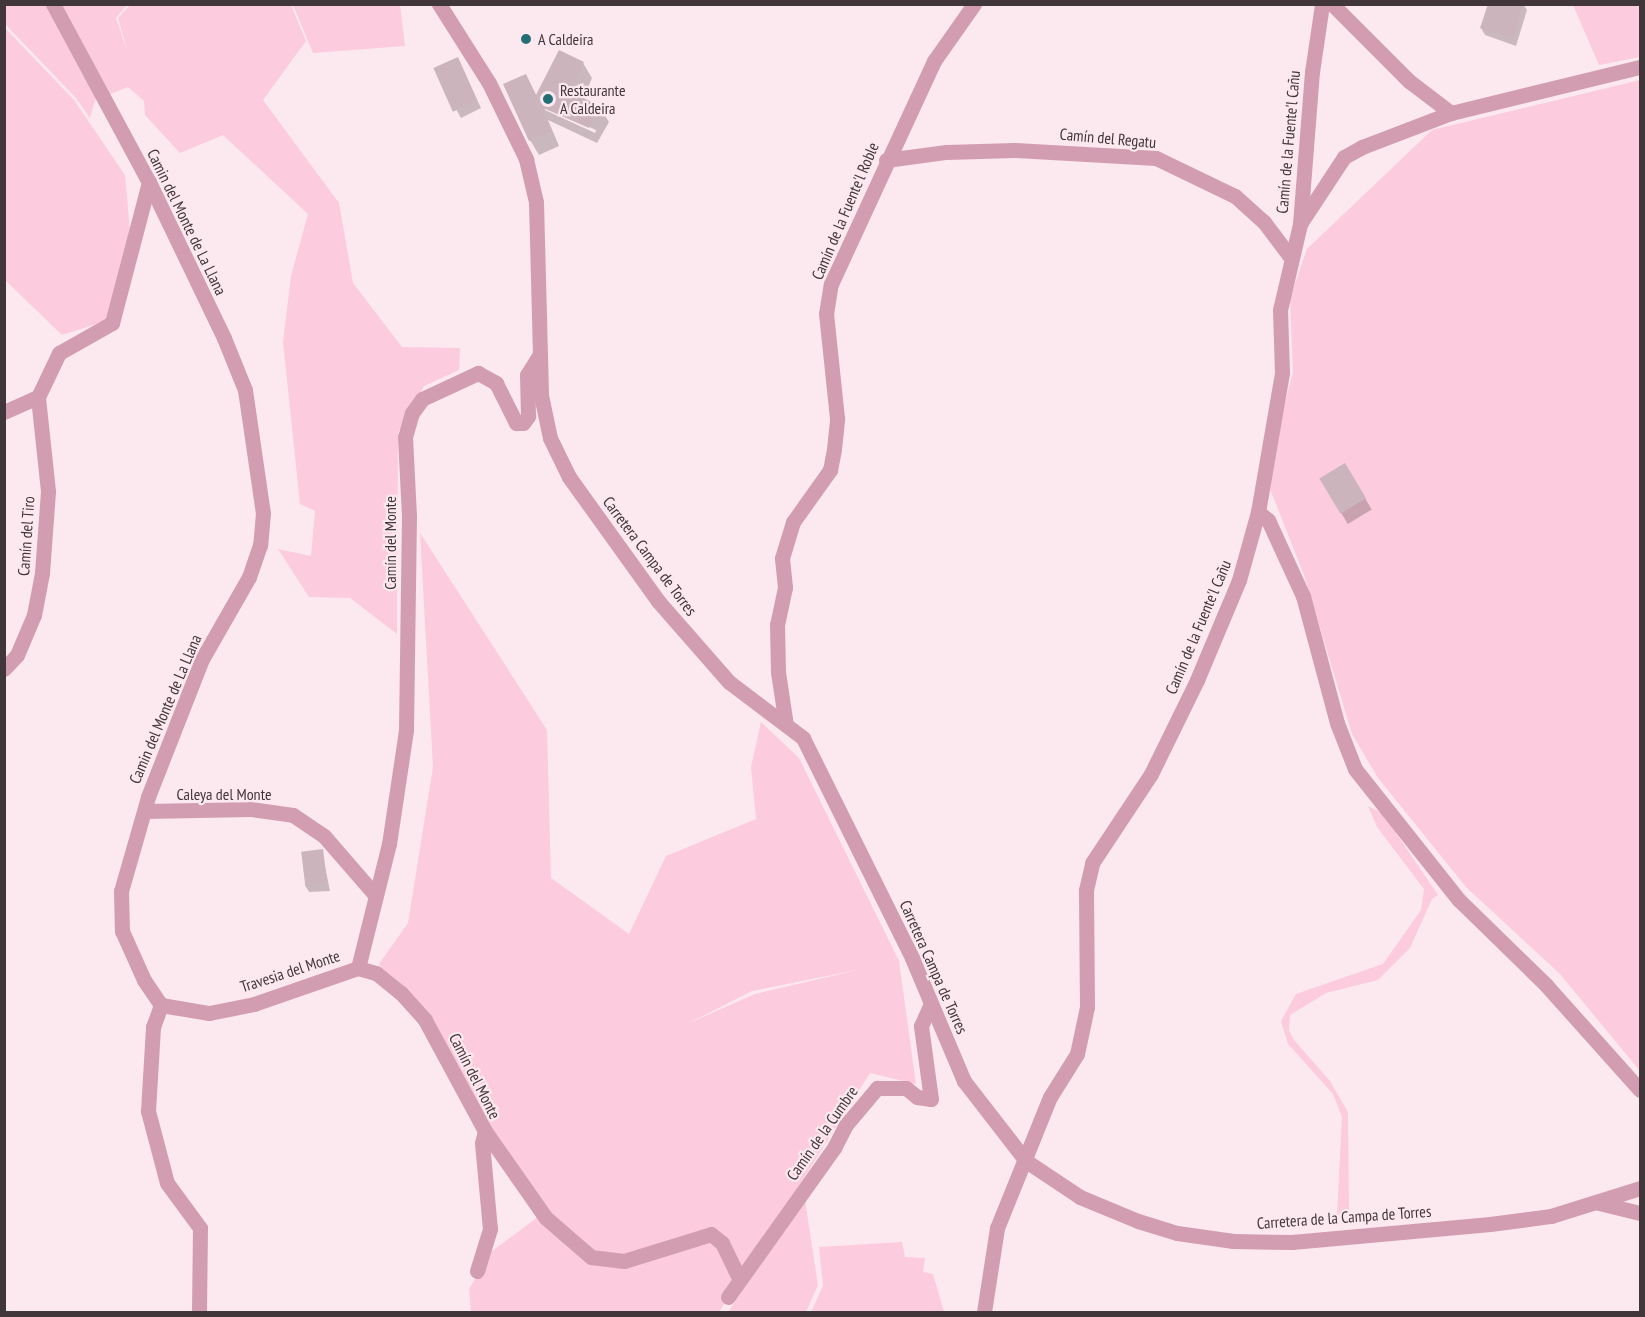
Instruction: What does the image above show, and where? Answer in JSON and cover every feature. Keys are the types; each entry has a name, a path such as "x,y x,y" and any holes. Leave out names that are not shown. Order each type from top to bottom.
{"street":[{"name":"Camin del Monte de La Llana","path":"53,4 149,182 245,390 263,513 260,544 249,577 202,659 145,811 121,891 122,931 144,980 161,1005"},
{"name":"Carretera Campa de Torres","path":"439,4 489,83 526,159 536,202 541,395 550,438 569,477 658,602 729,682 803,738 836,800 931,1004 964,1081 1026,1161"},
{"name":"Camín de la Fuente'l Roble","path":"786,725 778,672 777,625 785,587 782,558 793,522 830,470 837,418 826,314 831,284 886,160 934,61 974,4"},
{"name":"Camín de la Fuente'l Cañu","path":"984,1312 998,1228 1050,1097 1079,1044 1087,1006 1086,890 1092,863 1151,774 1197,680 1239,580 1258,512 1282,373 1280,310 1300,224 1312,72 1322,4"},
{"path":"1332,4 1409,81 1451,113"},
{"path":"1300,224 1344,157 1451,113 1641,67"},
{"name":"Camín del Regatu","path":"886,160 946,152 1014,150 1156,158 1235,196 1264,222 1291,258"},
{"path":"4,412 38,397 59,353 112,323 149,182"},
{"name":"Camín del Monte","path":"376,896 388,844 406,730 410,516 405,437 412,413 422,399 477,373 496,383 516,423 523,423 528,416 527,375 539,356"},
{"name":"Camín del Tiro","path":"4,669 17,655 34,615 42,573 48,491 38,397"},
{"path":"1258,512 1268,520 1303,596 1337,723 1355,769 1459,900 1546,985 1641,1090"},
{"name":"Caleya del Monte","path":"145,811 251,809 293,815 324,836 376,896"},
{"name":"Travesia del Monte","path":"161,1005 209,1013 254,1004 358,968 376,896"},
{"name":"Camín del Monte","path":"358,968 376,973 425,1020 485,1131 490,1229 477,1271"},
{"name":"Camín de la Cumbre","path":"728,1297 834,1148 845,1126 877,1088 906,1088 917,1097 931,1099 921,1026 931,1004"},
{"path":"161,1005 153,1027 148,1111 167,1183 200,1228 199,1312"},
{"path":"485,1131 546,1218 591,1257 624,1261 711,1234 722,1243 740,1280"},
{"name":"Carretera de la Campa de Torres","path":"1026,1161 1080,1197 1138,1221 1178,1233 1233,1241 1292,1242 1490,1224 1551,1216 1599,1203 1641,1188"},
{"path":"1599,1203 1641,1213"}],"shaded area":[{"path":"5,5 127,5 116,18 128,53 118,18 130,5 291,5 306,41 263,100 339,203 353,283 402,347 460,348 459,370 424,386 398,432 397,634 350,598 309,597 278,549 311,556 315,511 300,504 283,342 291,276 308,214 223,135 180,153 145,115 144,101 128,87 95,100 90,118 76,98 5,24"},
{"path":"293,5 400,5 405,46 313,53"},
{"path":"1573,5 1640,5 1640,57 1599,65"},
{"path":"4,27 74,100 125,175 130,231 106,321 62,335 5,280"},
{"path":"1640,80 1640,1071 1560,974 1466,887 1378,778 1352,734 1304,575 1266,479 1293,372 1290,298 1307,249 1432,130"},
{"path":"420,533 547,730 551,878 629,934 666,856 756,819 751,767 761,722 799,758 899,961 916,1084 870,1073 719,1312 471,1312 469,1289 492,1251 538,1217 441,1047 379,964 408,923 433,767","holes":["862,969 755,994 687,1024 752,991"]},
{"path":"1368,806 1383,814 1438,895 1432,899 1410,948 1378,980 1326,993 1290,1015 1289,1031 1294,1040 1330,1081 1348,1112 1349,1212 1337,1215 1342,1117 1333,1094 1288,1044 1281,1021 1296,994 1383,964 1421,910 1424,889 1377,827"},
{"path":"805,1200 818,1285 806,1312 728,1312"},
{"path":"902,1242 905,1257 925,1258 923,1272 933,1274 944,1312 811,1312 823,1286 819,1247"}],"building":[{"path":"1488,4 1523,4 1513,39 1480,28"},
{"name":"Restaurante A Caldeira","path":"559,50 584,62 570,92 601,106 589,128 541,107 552,131 529,141 503,84 526,74 536,95"},
{"path":"458,57 478,101 453,112 433,68"},
{"path":"1345,463 1366,498 1340,514 1319,478"},
{"path":"323,849 327,884 305,886 301,852"}],"place":[{"name":"A Caldeira","path":"526,39"},
{"name":"Restaurante A Caldeira","path":"548,99"}]}
